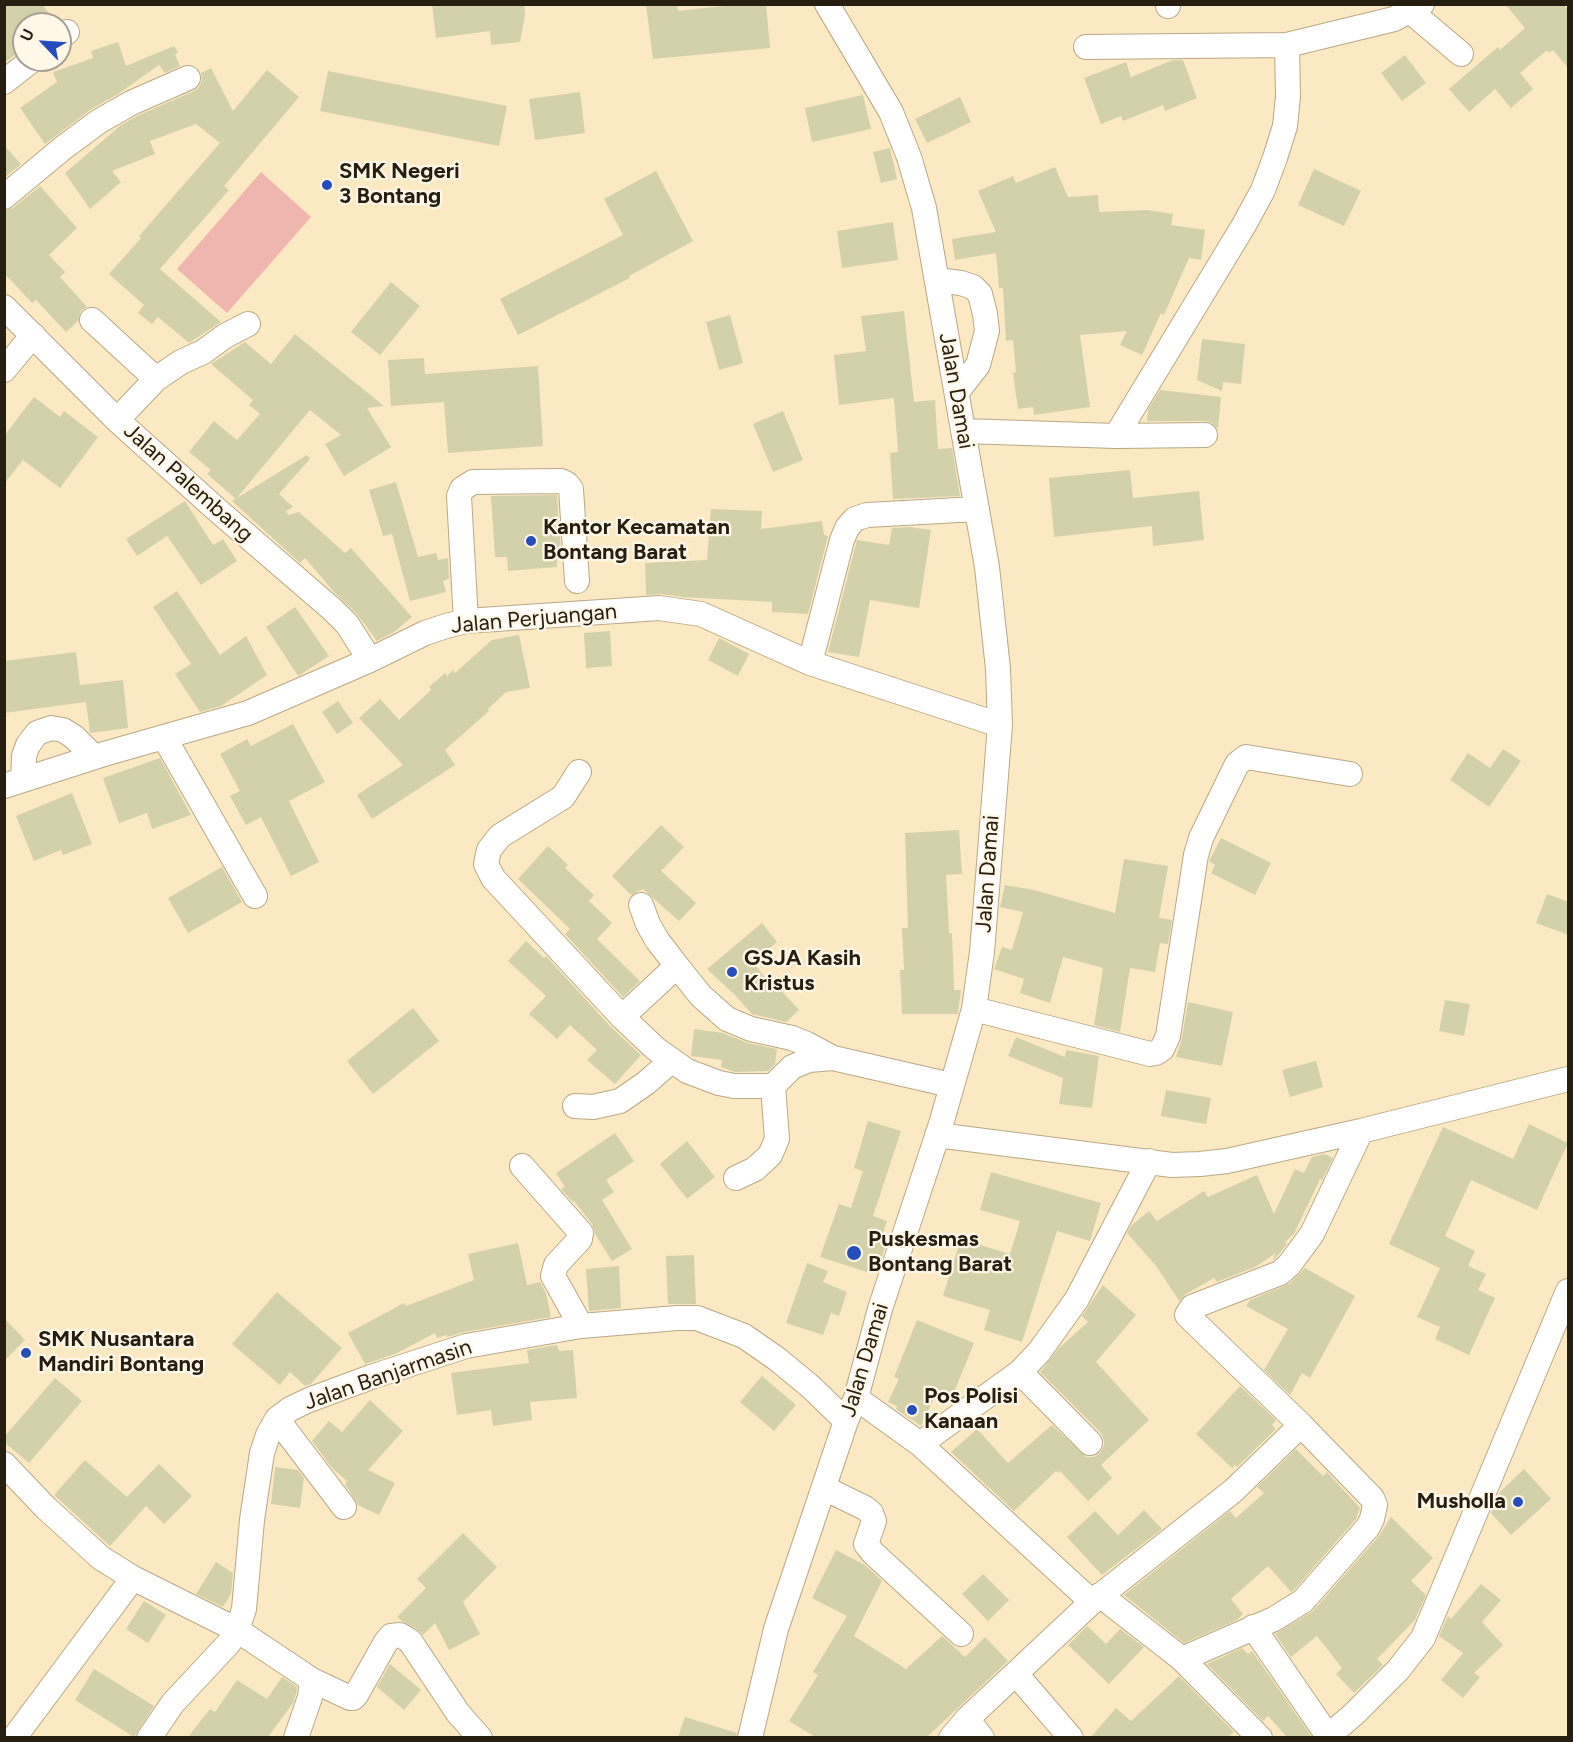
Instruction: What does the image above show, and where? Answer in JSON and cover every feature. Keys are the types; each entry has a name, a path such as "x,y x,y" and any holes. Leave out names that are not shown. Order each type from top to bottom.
{"street":[{"name":"Jalan Damai","path":"750,1737 776,1629 846,1420 856,1398 880,1309 944,1112 974,1009 982,952 1000,725 994,626 977,509 924,208 891,112 827,4"},
{"path":"1086,47 1287,45 1368,26 1416,8 1461,54"},
{"path":"1116,436 1263,190 1285,126 1288,96 1287,45"},
{"path":"4,82 17,72"},
{"path":"4,197 63,147 98,122 132,103 188,78"},
{"path":"937,280 973,287 980,294 985,314 987,331 978,365 957,392"},
{"name":"Jalan Palembang","path":"4,307 117,420 333,610 347,624 370,660"},
{"path":"92,320 156,379"},
{"path":"117,420 156,379 248,324"},
{"path":"4,370 33,335"},
{"path":"963,431 1116,436 1204,435"},
{"path":"466,621 459,496 467,484 473,482 561,482 567,484 571,489 577,581"},
{"path":"810,663 842,540 847,528 855,519 867,515 977,509"},
{"name":"Jalan Perjuangan","path":"14,783 248,712 370,660 425,633 466,621 659,608 701,614 810,663 1000,725"},
{"path":"14,783 28,745 37,733 51,728 63,730 74,736 94,757"},
{"path":"164,737 255,896"},
{"path":"974,1009 1150,1054 1156,1053 1162,1049 1168,1036 1196,855 1201,838 1237,764 1246,758 1350,774"},
{"path":"579,772 563,798 500,836 489,850 486,864 493,878 622,1017 671,1061 687,1071 719,1083 772,1086 792,1067 809,1060 833,1058"},
{"path":"641,905 657,940 701,996 727,1019 752,1029 800,1041 944,1112 1149,1161 1172,1165 1227,1161 1361,1131 1569,1079"},
{"path":"622,1017 677,966"},
{"path":"575,1106 594,1107 620,1101 646,1083 671,1061"},
{"path":"736,1178 755,1169 770,1155 777,1139 772,1086"},
{"path":"1182,1659 1253,1626 1274,1619 1303,1600 1368,1527 1375,1511 1372,1498 1301,1425 1187,1315 1192,1307 1280,1273 1289,1266 1312,1234 1361,1131"},
{"path":"920,1444 1020,1372 1039,1352 1077,1299 1149,1161"},
{"path":"522,1166 581,1233 580,1239 556,1265 553,1276 581,1326"},
{"path":"1253,1626 1327,1737 1354,1714 1398,1670 1423,1638 1569,1292"},
{"name":"Jalan Banjarmasin","path":"148,1737 173,1703 230,1643 237,1630 244,1609 252,1520 262,1453 268,1435 278,1419 290,1409 309,1400 448,1352 478,1344 581,1326 687,1318 744,1336 777,1359 832,1405 846,1420"},
{"path":"1020,1372 1090,1443"},
{"path":"856,1398 920,1444 1096,1598 1182,1659 1252,1735"},
{"path":"278,1419 344,1507"},
{"path":"951,1737 974,1728 1016,1674 1096,1598 1233,1491 1301,1425"},
{"path":"4,1464 46,1508 101,1558 133,1578 237,1630 315,1682 350,1698 356,1695 386,1642 391,1636 400,1635 410,1641 458,1713 480,1737"},
{"path":"824,1488 871,1513 874,1521 866,1544 961,1634"},
{"path":"14,1737 133,1578"},
{"path":"1016,1674 1071,1737"},
{"path":"296,1737 315,1682"}],"shaded area":[{"path":"261,172 311,217 227,313 177,269"}],"building":[{"path":"4,4 42,4 48,12 12,12 12,57 4,63"},
{"path":"432,4 524,4 525,15 520,42 491,45 490,31 436,38"},
{"path":"646,4 677,4 678,11 741,4 766,4 770,48 653,59"},
{"path":"1505,4 1563,4 1569,11 1569,69 1553,50 1549,53 1547,50 1520,73 1533,89 1511,108 1495,89 1469,112 1449,89 1498,47 1500,50 1525,28"},
{"path":"118,42 126,66 174,46 178,52 175,55 180,66 165,73 159,65 118,94 90,110 45,144 20,108 57,82 53,72 72,72 72,65 93,58 91,51"},
{"path":"1405,55 1426,83 1402,101 1381,73"},
{"path":"1173,60 1183,60 1197,98 1165,111 1163,105 1123,121 1121,116 1101,124 1084,78 1126,62 1131,77"},
{"path":"211,68 233,111 267,70 299,97 224,186 229,190 160,269 221,322 189,343 158,317 152,324 138,313 144,305 109,274 220,143 196,124 150,141 155,154 112,171 121,182 90,209 65,173 121,125 194,91 202,80 201,73"},
{"path":"328,71 507,106 499,146 320,111"},
{"path":"580,92 585,133 535,140 529,99"},
{"path":"863,95 871,129 812,142 805,108"},
{"path":"960,97 971,122 927,143 915,119"},
{"path":"4,145 21,164 4,178"},
{"path":"890,148 897,179 881,183 873,152"},
{"path":"1055,167 1068,197 1098,195 1099,212 1147,210 1173,214 1171,225 1205,230 1201,260 1189,258 1164,315 1161,313 1142,355 1120,345 1127,331 1080,335 1090,407 1034,415 1033,407 1018,409 1013,373 1016,372 1013,340 1006,341 1003,288 999,288 996,253 955,260 952,239 996,232 978,191 1013,176 1016,183"},
{"path":"1314,169 1361,191 1344,226 1298,205"},
{"path":"656,171 693,241 629,276 630,278 518,335 500,299 623,235 604,199"},
{"path":"40,186 77,228 49,255 65,272 60,277 87,307 81,311 78,321 66,332 36,300 32,303 4,273 4,211 13,208"},
{"path":"893,222 898,260 842,268 837,231"},
{"path":"391,282 420,306 380,355 351,332"},
{"path":"904,311 914,402 935,400 938,449 952,448 960,496 893,499 890,453 898,452 894,398 839,405 834,355 866,351 861,316"},
{"path":"730,315 743,363 719,370 706,322"},
{"path":"295,334 384,406 367,408 391,447 344,476 325,444 341,435 310,410 236,499 207,474 211,470 189,452 214,421 237,440 260,414 249,405 253,400 211,364 245,342 271,364"},
{"path":"1202,339 1245,344 1241,384 1223,382 1222,391 1197,380"},
{"path":"424,358 425,374 538,366 543,446 448,453 444,402 391,406 388,360"},
{"path":"1160,390 1221,397 1218,429 1212,423 1205,421 1147,421 1148,410"},
{"path":"34,397 60,417 64,411 98,437 60,488 23,460 4,484 4,436"},
{"path":"783,411 803,460 773,472 753,424"},
{"path":"307,455 310,459 279,494 293,507 286,511 288,515 299,512 345,553 351,548 412,617 394,632 377,641 357,614 335,593 305,558 300,563 232,501"},
{"path":"1130,470 1133,498 1199,491 1204,540 1153,546 1152,526 1054,537 1049,478"},
{"path":"396,482 418,557 436,553 438,560 448,558 449,579 443,581 446,592 410,601 392,534 383,536 369,490"},
{"name":"Kantor Kecamatan Bontang Barat","path":"557,495 561,553 557,553 557,567 508,571 507,557 495,557 491,496"},
{"path":"185,501 213,545 223,539 237,561 201,585 167,536 137,556 126,539"},
{"path":"711,509 762,511 761,529 822,521 824,535 828,536 808,614 772,612 772,602 661,594 646,595 645,563 707,560"},
{"path":"910,527 931,530 919,608 870,600 859,657 828,652 857,540 889,545 892,528"},
{"path":"177,591 220,655 246,636 267,675 221,706 200,712 175,674 191,664 153,607"},
{"path":"295,607 329,656 298,676 266,627"},
{"path":"610,631 612,666 586,668 584,633"},
{"path":"519,635 530,688 506,692 488,709 489,711 445,750 455,765 372,819 357,795 403,765 359,718 380,699 399,720 431,690 429,687 445,673 447,676 453,670 455,673 492,640"},
{"path":"719,638 749,654 738,676 708,660"},
{"path":"76,652 80,685 123,680 128,728 90,733 86,702 4,713 4,661"},
{"path":"338,701 353,723 337,734 322,712"},
{"path":"293,724 325,782 289,801 319,862 291,876 261,817 246,825 230,796 240,791 220,754 247,739 251,746"},
{"path":"1503,749 1521,761 1489,807 1450,780 1468,753 1490,768"},
{"path":"160,758 191,815 152,829 147,813 119,823 103,778"},
{"path":"72,793 92,844 63,855 61,850 34,861 16,816"},
{"path":"661,825 684,847 661,871 696,903 679,921 643,889 631,895 612,876"},
{"path":"959,830 962,874 946,875 949,933 952,933 954,990 961,990 958,1014 902,1014 900,970 904,970 902,928 908,928 905,833"},
{"path":"1221,838 1271,863 1255,895 1211,873 1215,865 1209,861"},
{"path":"548,846 568,865 565,868 594,895 589,901 612,923 597,939 640,981 623,997 565,934 570,929 518,879"},
{"path":"1124,859 1168,866 1159,918 1172,920 1168,944 1160,943 1155,972 1130,968 1120,1032 1094,1025 1103,968 1063,957 1050,1003 1020,993 1024,979 994,969 1002,947 1012,950 1023,912 1000,907 1005,885 1034,890 1115,913"},
{"path":"222,867 242,902 188,933 168,898"},
{"path":"1547,894 1569,902 1569,935 1536,923"},
{"path":"762,923 777,942 753,962 775,990 778,987 799,1010 786,1022 752,1014 707,969"},
{"path":"526,941 544,958 546,956 611,1027 641,1055 615,1084 587,1060 597,1050 570,1025 557,1039 529,1014 546,996 508,961"},
{"path":"1445,1000 1470,1004 1464,1036 1439,1031"},
{"path":"1188,1002 1233,1012 1222,1066 1176,1057 1182,1038"},
{"path":"413,1008 439,1041 373,1094 347,1061"},
{"path":"694,1029 723,1033 748,1043 777,1049 775,1064 768,1071 735,1072 721,1067 722,1060 691,1056"},
{"path":"1016,1037 1065,1057 1066,1050 1099,1056 1092,1108 1059,1104 1063,1078 1008,1056"},
{"path":"1316,1061 1323,1087 1290,1097 1282,1070"},
{"path":"1166,1090 1211,1098 1206,1124 1161,1116"},
{"path":"868,1121 901,1131 873,1216 887,1221 881,1239 887,1241 879,1266 873,1264 870,1273 820,1257 839,1204 851,1208 863,1171 854,1168"},
{"path":"1529,1124 1568,1143 1537,1210 1471,1180 1445,1236 1475,1251 1468,1266 1486,1274 1478,1290 1495,1298 1469,1355 1435,1339 1440,1327 1417,1317 1440,1268 1389,1244 1443,1127 1513,1159"},
{"path":"615,1133 634,1161 606,1180 614,1192 602,1200 632,1249 612,1261 595,1234 592,1224 561,1189 565,1187 556,1173"},
{"path":"687,1141 715,1177 687,1199 660,1164"},
{"path":"1324,1154 1333,1158 1322,1180 1320,1179 1294,1234 1285,1242 1287,1244 1278,1255 1272,1261 1276,1253 1255,1267 1217,1282 1214,1278 1186,1294 1179,1301 1157,1267 1127,1233 1131,1226 1149,1211 1157,1221 1204,1191 1208,1197 1257,1175 1274,1214 1295,1169 1304,1173 1312,1157"},
{"path":"991,1172 1101,1203 1090,1241 1057,1231 1022,1342 984,1330 990,1310 943,1296 961,1239 1010,1254 1020,1221 980,1210"},
{"path":"518,1243 527,1285 540,1282 546,1293 551,1317 447,1337 446,1335 437,1338 435,1333 395,1354 365,1364 348,1333 404,1303 406,1306 474,1280 468,1254"},
{"path":"694,1255 696,1304 668,1304 666,1256"},
{"path":"807,1263 828,1271 823,1282 847,1292 839,1316 831,1313 823,1335 786,1323"},
{"path":"619,1266 621,1308 589,1311 586,1269"},
{"path":"1305,1268 1355,1296 1310,1378 1302,1373 1290,1395 1264,1370 1288,1329 1246,1306 1250,1300 1289,1284"},
{"path":"1103,1285 1136,1315 1096,1362 1149,1420 1101,1465 1112,1478 1088,1501 1060,1471 1058,1473 1056,1471 1014,1511 951,1452 977,1429 1008,1463 1052,1425 1086,1457 1094,1457 1100,1453 1104,1446 1101,1433 1040,1372 1059,1348 1088,1322 1082,1316"},
{"path":"277,1292 342,1348 311,1384 305,1386 290,1372 280,1385 232,1344"},
{"path":"4,1318 25,1340 4,1361"},
{"path":"917,1320 974,1343 951,1400 936,1394 921,1426 896,1409 897,1406 888,1402 899,1379 894,1377"},
{"path":"557,1345 559,1351 573,1350 577,1398 530,1402 532,1420 493,1426 491,1410 457,1415 451,1373 529,1363 527,1350"},
{"path":"762,1376 796,1405 774,1431 740,1402"},
{"path":"55,1378 82,1401 29,1463 4,1442 4,1437"},
{"path":"1240,1386 1276,1420 1272,1425 1276,1429 1237,1467 1235,1465 1232,1468 1196,1434"},
{"path":"370,1400 403,1431 368,1470 395,1483 379,1515 358,1505 345,1484 347,1481 332,1468 312,1441 329,1421 342,1432"},
{"path":"1296,1449 1323,1476 1327,1472 1360,1508 1356,1519 1294,1590 1291,1592 1268,1566 1231,1599 1243,1614 1237,1620 1184,1643 1124,1595 1230,1511 1236,1518 1264,1493 1257,1487"},
{"path":"85,1460 127,1497 159,1464 192,1496 164,1524 146,1506 110,1546 54,1495"},
{"path":"275,1467 298,1470 304,1478 300,1508 271,1504"},
{"name":"Musholla","path":"1524,1469 1551,1499 1511,1535 1491,1513 1500,1492"},
{"path":"1144,1510 1162,1529 1102,1575 1067,1537 1095,1511 1118,1535"},
{"path":"1391,1517 1433,1558 1411,1581 1426,1595 1415,1620 1377,1659 1383,1665 1354,1693 1336,1674 1342,1668 1317,1636 1291,1657 1275,1634 1313,1611 1379,1536"},
{"path":"463,1533 497,1567 463,1602 480,1634 449,1650 435,1623 423,1635 397,1617 426,1588 417,1579"},
{"path":"836,1550 865,1565 882,1581 854,1636 906,1669 942,1636 965,1657 985,1637 1008,1661 927,1737 815,1737 789,1721 818,1675 813,1672 847,1616 812,1598"},
{"path":"216,1562 233,1573 231,1594 223,1607 196,1594"},
{"path":"983,1574 1009,1600 988,1621 962,1594"},
{"path":"1481,1584 1501,1600 1482,1622 1503,1645 1474,1673 1480,1677 1463,1698 1441,1680 1463,1653 1439,1636 1448,1616 1451,1619"},
{"path":"144,1601 166,1615 148,1643 126,1629"},
{"path":"1087,1626 1106,1644 1120,1629 1144,1647 1109,1684 1068,1645"},
{"path":"1242,1648 1248,1654 1252,1651 1312,1737 1287,1737 1268,1716 1263,1721 1207,1664"},
{"path":"390,1664 421,1690 404,1710 377,1687"},
{"path":"94,1669 154,1706 134,1737 75,1700"},
{"path":"1179,1676 1234,1732 1228,1737 1091,1737 1116,1708 1131,1721"},
{"path":"282,1677 297,1687 296,1694 293,1703 268,1737 188,1737 210,1709 215,1712 237,1680 267,1699"},
{"path":"685,1717 737,1733 736,1737 678,1737"}],"place":[{"name":"SMK Negeri 3 Bontang","path":"327,185"},
{"name":"Kantor Kecamatan Bontang Barat","path":"531,541"},
{"name":"GSJA Kasih Kristus","path":"732,972"},
{"name":"Puskesmas Bontang Barat","path":"854,1253"},
{"name":"SMK Nusantara Mandiri Bontang","path":"26,1353"},
{"name":"Pos Polisi Kanaan","path":"912,1410"},
{"name":"Musholla","path":"1518,1502"}]}
